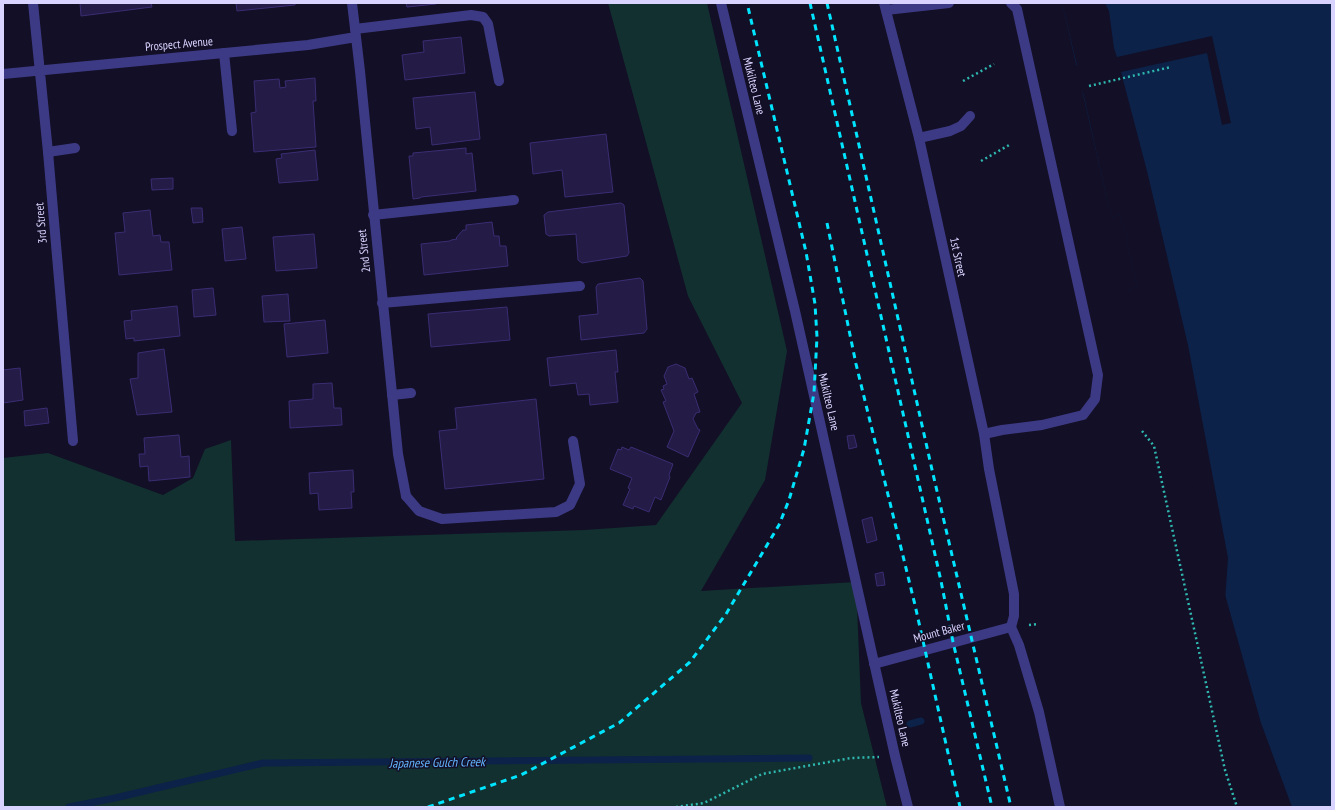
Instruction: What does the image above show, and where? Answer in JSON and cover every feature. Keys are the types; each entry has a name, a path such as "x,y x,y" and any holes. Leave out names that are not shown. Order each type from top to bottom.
{"street":[{"name":"3rd Street","path":"33,3 48,152 73,441"},
{"name":"2nd Street","path":"352,3 398,454 406,496 419,511 442,519 556,512 570,505 580,484 573,442"},
{"name":"Mukilteo Lane","path":"721,3 795,311 874,664 908,807"},
{"path":"885,7 949,3"},
{"path":"984,434 1042,425 1083,415 1095,399 1098,374 1017,9 1011,3"},
{"name":"1st Street","path":"885,7 919,138 984,434 989,470 1014,594 1014,616 1011,627"},
{"name":"Prospect Avenue","path":"3,74 308,45 356,33 471,15 483,17 488,24 499,81"},
{"path":"224,53 232,131"},
{"path":"919,138 950,131 961,126 970,116"},
{"path":"48,152 75,148"},
{"path":"374,215 514,200"},
{"path":"382,303 580,286"},
{"path":"392,395 411,393"},
{"name":"Mount Baker","path":"874,664 1011,627"},
{"path":"1011,627 1019,645 1039,712 1060,807"}],"path":[{"path":"963,81 994,64"},
{"path":"1088,86 1171,67"},
{"path":"981,161 1012,144"},
{"path":"1142,431 1154,446 1225,770 1236,807"},
{"path":"676,807 704,803 762,774 851,758 895,756"}],"green space":[{"path":"608,3 707,3 787,351 765,480 701,591 856,582 861,703 887,807 3,807 3,458 48,453 163,495 193,478 205,449 231,440 235,541 585,530 656,525 742,403 688,296"}],"water":[{"path":"1062,3 1332,3 1332,807 1292,807 1261,723 1189,466 1128,290 1137,287 1121,215 1111,217"}],"pier":[{"path":"1062,3 1105,3 1109,11 1114,48 1117,57 1212,36 1231,123 1222,125 1207,53 1121,72 1147,171 1188,345 1228,558 1225,601 1187,467 1172,456 1171,453 1169,453 1156,424 1157,420 1128,290 1137,287 1121,215 1111,217 1083,92 1081,92 1075,66 1077,65"}],"building":[{"path":"80,3 151,3 152,7 81,16"},
{"path":"236,3 295,3 295,5 237,11"},
{"path":"406,3 436,3 436,4 407,7"},
{"path":"461,37 465,73 405,80 402,55 424,52 423,41"},
{"path":"315,78 316,101 313,101 316,147 254,152 251,113 256,112 254,81 279,79 280,88 286,87 285,81"},
{"path":"475,92 480,139 432,145 430,127 416,129 413,98"},
{"path":"606,134 613,192 565,197 562,170 533,174 530,143"},
{"path":"466,148 466,154 472,153 476,191 413,199 409,156 413,156 413,153"},
{"path":"315,150 318,180 279,183 276,159 282,158 281,154"},
{"path":"173,178 173,189 152,190 151,179"},
{"path":"621,203 624,205 629,253 627,256 582,263 578,260 576,234 549,236 546,234 544,215 548,212"},
{"path":"191,208 202,208 203,222 193,223"},
{"path":"150,210 153,236 160,235 161,242 169,242 172,270 119,275 115,233 125,232 123,213"},
{"path":"492,222 494,236 499,236 500,246 506,246 508,266 424,275 421,244 457,239 456,238 463,230 466,230 466,225"},
{"path":"242,227 246,259 225,261 222,229"},
{"path":"314,234 317,268 276,271 273,237"},
{"path":"640,278 643,281 647,329 644,333 581,340 579,316 598,314 596,287 598,284"},
{"path":"213,288 216,315 194,317 192,290"},
{"path":"288,294 290,321 264,322 262,296"},
{"path":"177,306 180,336 134,341 134,338 126,339 124,321 132,320 131,311"},
{"path":"507,307 510,340 431,347 428,314"},
{"path":"325,320 328,353 287,357 284,324"},
{"path":"164,349 172,412 137,415 130,379 138,378 138,353"},
{"path":"616,350 618,372 615,372 618,402 590,405 589,394 578,395 576,383 550,386 547,358"},
{"path":"676,364 685,368 689,379 692,378 698,392 694,394 700,412 696,413 693,419 700,430 688,457 667,447 674,431 663,402 666,401 661,390 664,389 663,386 667,384 664,376 668,367"},
{"path":"20,368 23,400 3,403 3,370"},
{"path":"332,383 334,408 341,408 342,425 290,428 289,401 313,399 313,384"},
{"path":"536,399 544,479 445,489 439,431 457,429 455,408"},
{"path":"47,408 49,423 25,426 24,411"},
{"path":"179,435 181,457 189,456 190,477 149,481 148,466 140,467 139,454 145,454 144,438"},
{"path":"854,435 857,447 849,449 847,436"},
{"path":"622,447 629,450 631,447 673,464 669,475 670,477 661,500 655,497 649,512 634,506 633,509 623,505 630,489 628,488 632,478 610,469 618,449 621,450"},
{"path":"353,470 354,492 351,492 352,508 319,510 318,493 310,494 309,473"},
{"path":"872,517 877,540 867,543 862,520"},
{"path":"883,572 885,585 877,586 875,574"}],"waterway":[{"name":"Japanese Gulch Creek","path":"910,724 921,721"},
{"name":"Japanese Gulch Creek","path":"69,807 115,798 263,763 809,758"}],"railway":[{"path":"428,807 521,775 619,723 690,662 726,614 779,525 789,500 804,449 814,393 817,337 815,304 806,252 747,3"},
{"path":"810,3 941,581 953,642 992,807"},
{"path":"827,3 933,474 1011,807"},
{"path":"827,223 856,364 915,605 960,807"}]}
